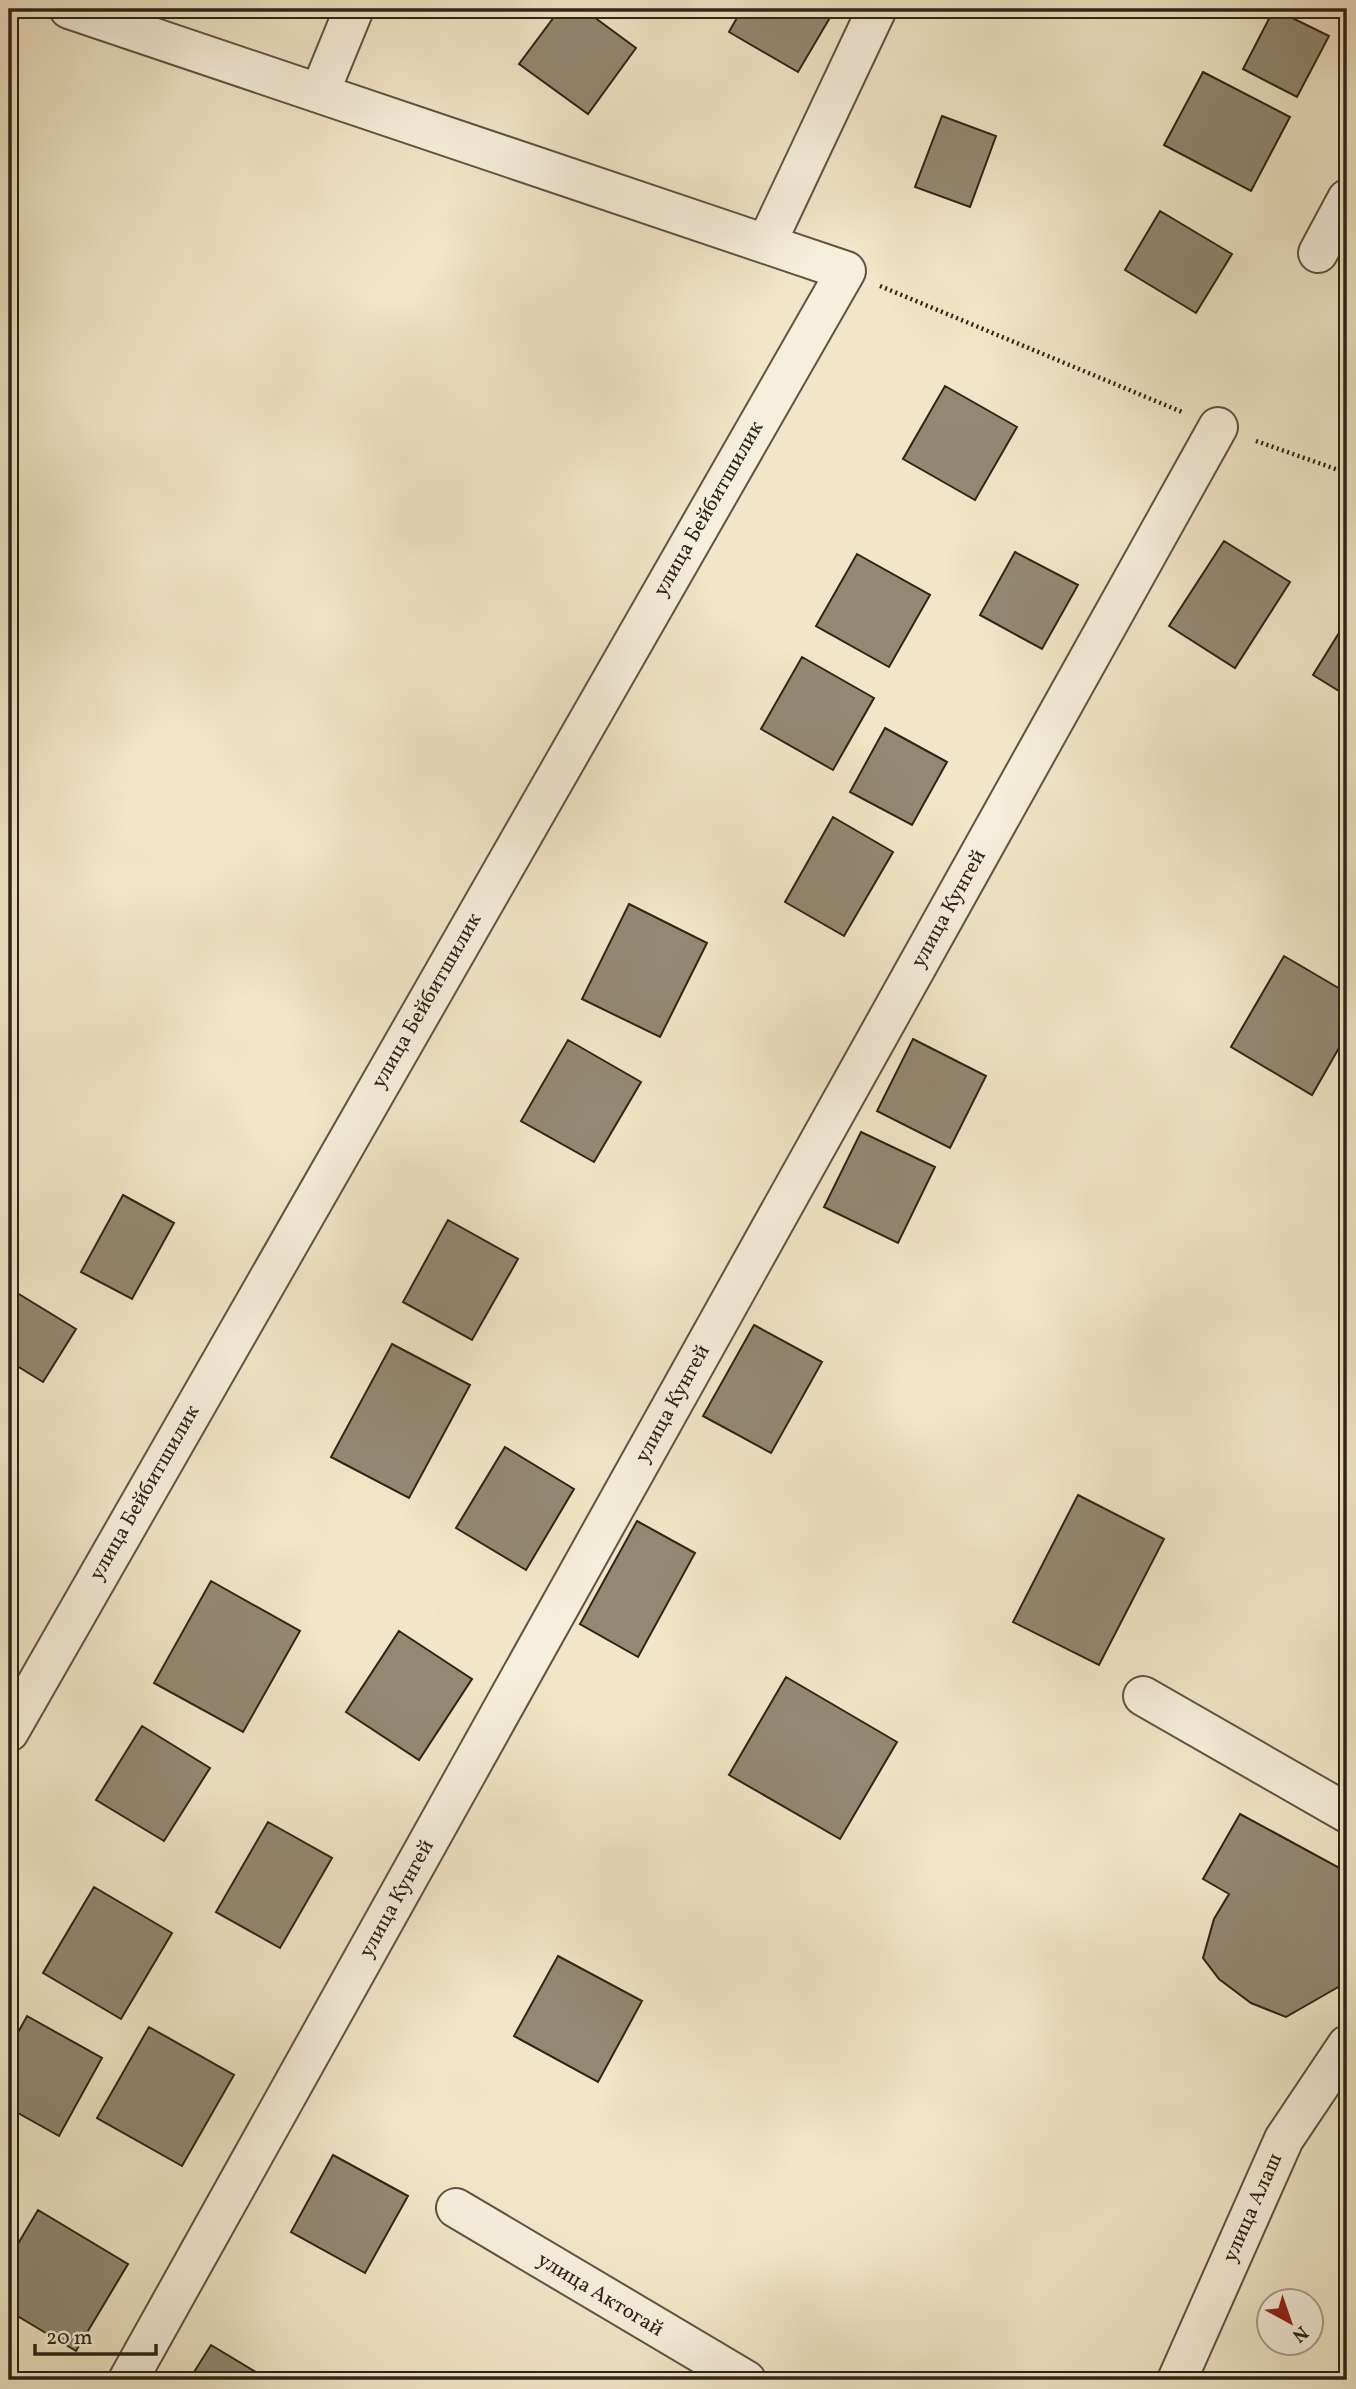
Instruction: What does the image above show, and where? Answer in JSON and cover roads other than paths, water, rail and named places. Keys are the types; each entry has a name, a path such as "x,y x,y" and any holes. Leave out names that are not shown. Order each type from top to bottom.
{"street":[{"path":"69,9 766,242 877,9"},
{"path":"320,92 354,9"},
{"path":"1318,253 1347,199"},
{"name":"улица Бейбитшилик","path":"9,1732 846,271 766,242"},
{"name":"улица Кунгей","path":"128,2380 1218,427"},
{"path":"1143,1696 1347,1814"},
{"name":"улица Алаш","path":"1177,2380 1284,2139 1347,2045"},
{"name":"улица Актогай","path":"456,2208 746,2380"}]}
